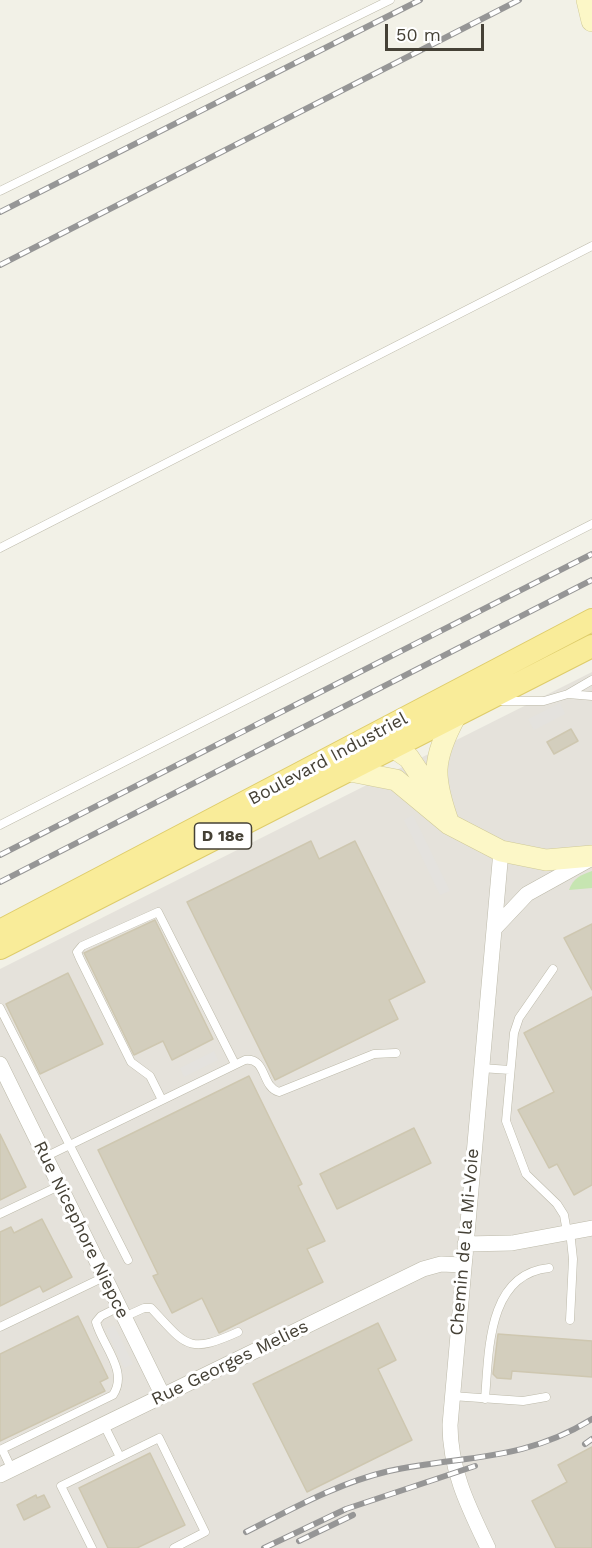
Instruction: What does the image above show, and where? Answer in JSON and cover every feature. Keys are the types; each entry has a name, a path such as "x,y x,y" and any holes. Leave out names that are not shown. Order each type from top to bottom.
{"main road":[{"path":"587,0 592,21"},
{"name":"Boulevard Industriel","path":"0,931 592,620"},
{"name":"Boulevard Industriel","path":"0,948 592,646"},
{"path":"446,816 437,782 437,758 441,744 455,717"},
{"path":"396,780 393,763 397,724"},
{"path":"375,735 409,758 426,788 446,816"},
{"path":"350,771 396,780 446,816 501,851 546,860 592,857"}],"street":[{"name":"Chemin de la Mi-Voie","path":"488,1548 458,1482 450,1442 463,1265 501,851"},
{"path":"494,929 527,894 592,857"},
{"name":"Rue Nicephore Niepce","path":"0,1064 163,1396"},
{"path":"465,1244 512,1244 592,1228"},
{"name":"Rue Georges Melies","path":"6,1473 423,1269 441,1264 463,1265"}],"lane":[{"path":"0,191 390,0"},
{"path":"0,548 592,246"},
{"path":"0,825 592,524"},
{"path":"485,701 544,701 568,694 592,680"},
{"path":"568,694 592,696"},
{"path":"162,1100 150,1076 131,1062 77,952 82,946 158,912 235,1065"},
{"path":"554,969 519,1018 514,1033 506,1121 510,1139 526,1174 560,1209 569,1232 573,1269 570,1320"},
{"path":"0,1008 128,1260"},
{"path":"45,1157 245,1060 256,1061 270,1086 279,1092 374,1054 396,1053"},
{"path":"481,1068 510,1070"},
{"path":"0,1214 59,1186"},
{"path":"485,1399 492,1327 501,1305 514,1283 524,1275 549,1268"},
{"path":"0,1327 104,1277"},
{"path":"6,1473 1,1450 113,1395 118,1388 118,1373 96,1322 101,1316 152,1308 170,1331 192,1344 201,1346 238,1332"},
{"path":"452,1396 523,1401 546,1397"},
{"path":"104,1425 120,1457"},
{"path":"92,1548 61,1486 159,1438 205,1532 174,1548"}],"shaded area":[{"path":"592,672 592,1548 0,1548 0,969"},
{"path":"560,703 565,714 534,730 528,719"},
{"path":"413,815 450,891 440,895 404,820"},
{"path":"214,1051 218,1060 184,1077 180,1068"},
{"path":"114,1325 133,1364 124,1368 106,1329"}],"green space":[{"path":"592,871 592,888 569,890 578,878"}],"building":[{"path":"571,729 578,741 554,754 547,742"},
{"path":"311,841 319,859 355,841 425,982 389,1000 398,1019 275,1080 187,902"},
{"path":"155,920 213,1039 172,1060 163,1041 134,1055 84,953"},
{"path":"592,924 592,990 564,938"},
{"path":"68,973 103,1044 40,1074 6,1004"},
{"path":"592,997 592,1185 574,1195 557,1164 549,1168 518,1110 554,1092 524,1033"},
{"path":"249,1076 302,1184 298,1186 325,1241 307,1249 323,1282 219,1333 202,1298 172,1313 153,1276 158,1274 98,1150"},
{"path":"414,1128 431,1163 337,1209 320,1174"},
{"path":"0,1134 26,1187 0,1200"},
{"path":"42,1219 72,1277 43,1292 40,1286 0,1306 0,1232 11,1227 14,1233"},
{"path":"78,1316 108,1378 100,1382 105,1391 0,1441 0,1354"},
{"path":"378,1323 396,1360 378,1369 412,1440 307,1492 253,1384"},
{"path":"498,1334 592,1341 592,1377 512,1371 511,1379 497,1378 493,1374"},
{"path":"592,1447 592,1548 556,1548 532,1501 567,1482 558,1465"},
{"path":"150,1453 185,1525 137,1548 108,1548 79,1488"},
{"path":"36,1495 37,1498 44,1495 50,1507 24,1520 17,1505"}],"railway":[{"path":"0,212 420,0"},
{"path":"0,265 519,0"},
{"path":"0,855 592,554"},
{"path":"0,882 592,580"},
{"path":"246,1532 316,1497 370,1476 416,1466 517,1450 567,1433 592,1419"},
{"path":"585,1444 592,1439"},
{"path":"264,1548 346,1509 475,1466"},
{"path":"299,1541 353,1515"}]}
